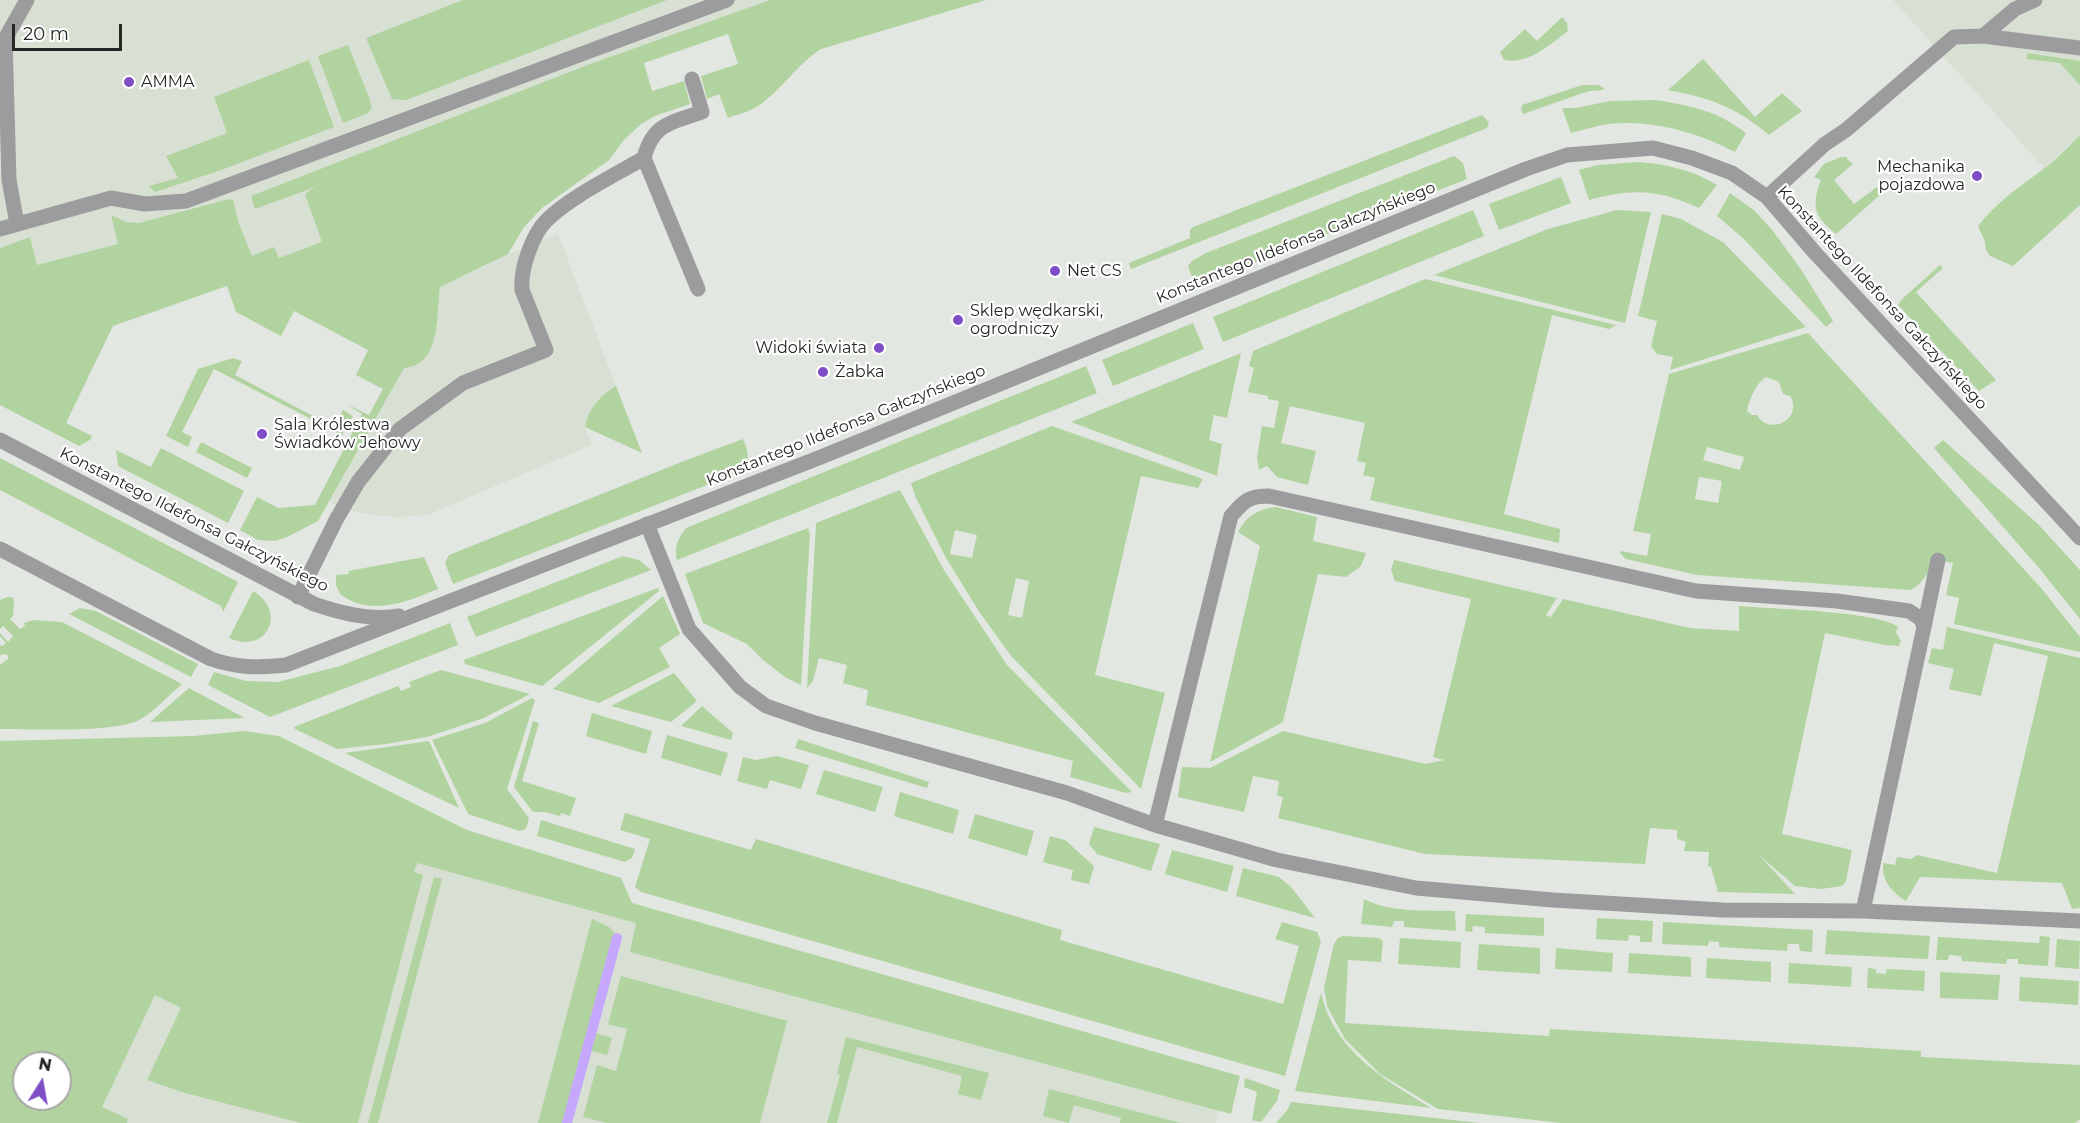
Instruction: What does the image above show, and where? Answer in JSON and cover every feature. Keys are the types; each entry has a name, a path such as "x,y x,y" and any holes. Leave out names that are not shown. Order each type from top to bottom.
{"street":[{"path":"17,224 9,180 5,39 27,0"},
{"path":"0,229 111,198 145,204 186,201 727,0"},
{"path":"1983,36 2015,9 2035,0"},
{"path":"1767,197 1825,144 1846,130 1954,37 1983,36 2080,48"},
{"path":"298,597 336,520 358,482 400,429 463,382 546,350 522,284 524,265 536,236 545,222 568,204 644,158 652,135 658,129 702,112 693,78"},
{"name":"Konstantego Ildefonsa Gałczyńskiego","path":"0,549 211,658 233,666 258,668 286,665 821,457 1526,169 1567,155 1653,148 1692,158 1732,173 1767,197 1816,254 2080,538"},
{"path":"644,158 698,289"},
{"name":"Konstantego Ildefonsa Gałczyńskiego","path":"0,440 298,597 331,610 370,617 413,614"},
{"path":"1155,825 1231,516 1246,499 1256,496 1269,496 1696,591 1837,601 1909,611 1921,619 1924,627"},
{"path":"647,524 689,629 740,687 766,705 815,723 1066,793 1155,825 1277,860 1416,888 1553,900 1722,910 1863,911 2080,921"},
{"path":"1863,911 1938,560"}],"shaded area":[{"path":"0,0 770,0 590,64 385,145 339,252 263,284 239,224 0,307"},
{"path":"1893,0 2080,0 2080,135 2044,168"},
{"path":"558,234 616,386 596,401 587,418 585,427 592,445 427,515 399,517 371,515 342,509 329,502 404,367 422,362 434,340 440,287 508,254"},
{"path":"249,805 1221,1099 1216,1123 0,1123 0,815"}],"green space":[{"path":"463,0 667,0 406,100 392,99 366,38"},
{"path":"770,0 986,0 821,49 804,62 767,100 728,118 719,94 707,99 701,76 738,64 728,34 644,63 652,91 684,81 690,104 655,116 641,124 624,140 609,160 542,208 524,227 508,254 440,287 437,324 431,348 425,358 416,365 404,368 318,521 275,541 258,540 240,530 257,497 278,508 315,505 362,414 346,404 369,415 383,389 356,375 368,350 294,311 281,336 236,312 227,286 113,326 66,423 92,436 90,440 79,446 0,405 0,248 30,237 37,265 118,244 111,215 126,222 139,223 229,199 233,200 239,224 252,256 274,247 279,258 322,242 305,194 315,187 255,209 251,196 590,64"},
{"path":"1562,17 1567,23 1568,31 1530,57 1513,61 1504,60 1500,52 1525,29 1537,41"},
{"path":"348,45 372,108 368,113 343,123 318,56"},
{"path":"2027,53 2080,61 2080,85 2060,63 2027,59"},
{"path":"1703,59 1755,117 1782,93 1802,111 1769,135 1745,117 1722,105 1697,96 1668,90"},
{"path":"309,60 334,127 224,169 155,192 149,186 178,178 166,156 227,133 214,97"},
{"path":"1582,85 1598,85 1604,88 1523,114 1522,105"},
{"path":"1656,100 1681,104 1714,114 1746,133 1735,152 1689,133 1641,123 1608,124 1571,133 1562,108 1576,108 1610,101"},
{"path":"1482,115 1489,122 1487,128 1131,269 1129,263 1190,238 1190,230 1193,227"},
{"path":"2080,135 2080,205 2013,266 1990,256 1978,226 2000,202 2052,162"},
{"path":"1454,156 1463,163 1467,179 1195,286 1188,266 1206,253"},
{"path":"1847,157 1853,164 1834,180 1854,204 1877,187 1882,193 1836,234 1823,222 1816,210 1816,197 1821,180 1814,177 1824,164"},
{"path":"1638,162 1679,169 1698,175 1717,185 1699,208 1671,197 1645,192 1604,196 1589,200 1579,170 1598,165"},
{"path":"1561,177 1571,203 1499,230 1489,204"},
{"path":"1730,193 1755,211 1800,268 1833,321 1826,327 1744,239 1717,216"},
{"path":"1473,210 1484,236 1223,342 1213,317"},
{"path":"1617,210 1651,212 1625,323 1434,275 1548,229"},
{"path":"1662,214 1681,219 1723,242 1806,327 1670,370 1673,357 1657,354 1651,346 1657,321 1638,316"},
{"path":"1940,265 1943,268 1916,292 1996,380 1979,391 1898,305"},
{"path":"1425,279 1616,325 1609,329 1552,315 1504,514 1560,529 1559,543 1370,500 1375,478 1363,475 1366,463 1357,461 1365,423 1290,406 1281,443 1316,451 1308,485 1277,477 1267,466 1259,470 1257,458 1262,426 1274,428 1279,401 1248,392 1254,368 1249,366 1253,351"},
{"path":"1193,323 1204,349 1113,386 1102,360"},
{"path":"1808,333 2042,589 2080,637 2080,652 1954,624 1959,598 1946,595 1953,563 1938,560 1920,583 1911,590 1697,575 1626,559 1620,553 1621,551 1647,556 1651,534 1633,531 1669,374","holes":["1766,377 1779,382 1783,394 1790,396 1793,411 1784,422 1770,424 1747,411 1759,383","1707,447 1744,457 1740,470 1703,460","1699,477 1722,481 1718,503 1695,499"]},
{"path":"1241,353 1227,418 1214,415 1209,440 1222,444 1217,476 1071,422"},
{"path":"233,358 242,361 235,375 334,427 343,410 353,416 342,435 214,369 182,432 192,437 188,447 166,436 198,369"},
{"path":"1086,366 1097,393 677,560 677,543 686,528"},
{"path":"616,386 642,453 585,427 596,403"},
{"path":"1052,426 1203,479 1198,488 1141,476 1095,675 1165,693 1141,789 1012,657 980,613 946,558 916,498 911,483","holes":["955,530 977,535 972,558 950,554","1016,578 1029,581 1022,618 1008,615"]},
{"path":"743,439 748,461 746,468 738,473 453,584 445,563 449,555"},
{"path":"1943,440 2038,524 2080,570 2080,619 2039,568 1934,448"},
{"path":"201,442 252,468 247,478 196,452"},
{"path":"161,448 244,491 228,523 118,466 116,450 151,467"},
{"path":"0,458 238,582 223,612 221,606 0,490"},
{"path":"900,490 944,570 1007,665 1132,792 1126,793 1070,777 1073,761 866,705 868,690 843,683 847,665 819,658 813,681 807,688 816,523"},
{"path":"1276,507 1317,517 1313,541 1366,553 1361,566 1346,577 1318,574 1283,722 1210,762 1260,546 1238,532 1253,514"},
{"path":"808,528 810,534 801,685 785,677 747,644 703,623 685,574"},
{"path":"623,556 639,560 651,570 476,637 467,617"},
{"path":"424,557 438,589 414,598 389,605 364,605 340,594 336,585 336,575 349,574 348,571"},
{"path":"1394,560 1557,598 1546,615 1551,617 1563,599 1690,628 1739,631 1739,606 1847,614 1869,617 1898,627 1896,632 1901,641 1899,646 1825,633 1782,834 1852,850 1846,881 1842,886 1821,889 1795,886 1759,855 1795,894 1718,892 1711,867 1708,866 1709,852 1684,851 1686,842 1677,839 1677,830 1650,828 1645,864 1425,854 1278,818 1283,797 1277,796 1279,781 1253,776 1244,812 1178,797 1182,767 1210,768 1283,731 1426,764 1444,760 1433,757 1471,599 1395,581 1391,570"},
{"path":"658,588 659,591 542,686 465,664 464,660"},
{"path":"253,591 264,600 269,610 271,620 268,629 263,636 254,641 242,642 229,638"},
{"path":"663,596 680,634 659,648 670,667 599,703 553,689"},
{"path":"8,597 14,598 13,616 10,619 20,629 25,626 24,623 33,620 62,622 182,684 150,713 128,724 93,729 0,729 0,665 9,658 6,654 0,655 0,645 6,643 0,633 8,642 13,636 3,626 0,629 0,600"},
{"path":"80,608 96,611 198,664 191,677 69,614"},
{"path":"450,623 458,645 270,717 208,685 214,672 246,681 278,682 340,666"},
{"path":"1947,627 2080,658 2080,908 2072,909 2062,883 1920,877 1906,901 1892,890 1886,881 1883,863 1895,865 1897,857 1911,859 1917,855 1997,873 2048,656 1994,643 1981,696 1952,690 1949,689 1954,669 1928,663 1932,648 1943,650"},
{"path":"441,670 530,694 484,718 427,737 386,744 337,749 294,727 398,686 401,691 411,687 409,682"},
{"path":"674,673 697,701 671,722 611,706"},
{"path":"189,688 245,718 150,722"},
{"path":"532,698 535,700 507,789 529,818 526,829 520,831 468,814 432,740 485,723"},
{"path":"702,706 733,733 731,740 681,726"},
{"path":"592,713 652,731 646,754 586,736"},
{"path":"533,721 539,723 522,781 576,798 570,816 561,813 560,816 533,812 514,787"},
{"path":"244,731 279,736 467,830 621,878 632,903 1240,1076 1231,1114 630,952 636,923 417,863 414,872 423,875 358,1123 301,1123 185,1093 147,1080 181,1008 155,995 102,1107 128,1119 127,1123 0,1123 0,741 193,736"},
{"path":"667,735 728,753 721,776 661,758"},
{"path":"798,739 929,782 927,788 795,748"},
{"path":"429,741 459,808 345,753"},
{"path":"777,756 809,765 801,789 770,780 767,789 737,781 743,757 755,760"},
{"path":"824,770 883,787 875,812 816,794"},
{"path":"900,792 959,810 953,834 894,816"},
{"path":"625,813 751,850 756,839 1062,930 1060,940 1283,1004 1299,946 1275,939 1282,922 1317,932 1321,941 1285,1076 641,892 635,887 650,839 620,830"},
{"path":"975,814 1034,831 1027,856 968,838"},
{"path":"541,820 635,849 632,858 625,862 537,836"},
{"path":"1094,827 1160,844 1151,871 1097,854 1089,844"},
{"path":"1050,836 1065,840 1094,866 1089,884 1071,880 1073,870 1043,862"},
{"path":"1172,850 1234,866 1227,892 1165,874"},
{"path":"1243,868 1279,877 1292,888 1315,918 1236,896"},
{"path":"434,877 442,879 378,1123 368,1123"},
{"path":"1364,899 1397,909 1455,911 1456,931 1404,927 1404,921 1394,921 1392,927 1361,924"},
{"path":"1466,914 1544,918 1544,936 1485,933 1485,927 1473,926 1472,932 1465,931"},
{"path":"1597,918 1653,921 1652,942 1640,942 1640,936 1629,935 1628,941 1596,939"},
{"path":"592,919 609,927 617,936 592,1032 612,1038 607,1055 587,1050 567,1123 538,1123"},
{"path":"1663,922 1813,930 1812,952 1800,951 1799,944 1788,944 1787,951 1719,947 1719,942 1709,941 1708,946 1662,944"},
{"path":"1827,930 1930,936 1928,959 1825,954"},
{"path":"1343,936 1379,938 1383,941 1381,962 1348,960 1345,1023 1549,1036 1550,1029 1921,1051 1921,1057 2080,1065 2080,1119 2075,1123 1561,1123 1438,1109 1380,1074 1345,1039 1327,1006 1324,987 1334,944 1338,938"},
{"path":"2040,936 2050,937 2048,966 2018,964 2018,959 2007,959 2006,964 1962,961 1961,956 1949,955 1948,960 1936,960 1938,937 2039,943"},
{"path":"1400,938 1461,942 1460,968 1398,964"},
{"path":"2057,939 2080,941 2079,969 2055,967"},
{"path":"1479,944 1540,948 1540,974 1477,970"},
{"path":"1556,948 1613,953 1612,972 1555,969"},
{"path":"1629,953 1691,957 1691,977 1628,973"},
{"path":"1707,958 1771,962 1771,982 1706,978"},
{"path":"1789,963 1852,967 1851,987 1788,983"},
{"path":"1868,968 1876,969 1876,973 1886,974 1887,969 1925,971 1924,991 1867,988"},
{"path":"1940,972 2000,975 1998,1000 1940,998"},
{"path":"621,976 787,1021 760,1123 607,1123 583,1117 597,1065 616,1071 627,1029 608,1024"},
{"path":"2020,977 2079,981 2078,1005 2019,1001"},
{"path":"1321,993 1337,1031 1349,1047 1379,1074 1431,1108 1295,1091"},
{"path":"846,1037 989,1073 981,1100 958,1094 962,1076 857,1047 837,1123 827,1123 840,1075 837,1074"},
{"path":"1245,1078 1280,1090 1277,1101 1261,1122 1252,1120 1257,1092 1244,1087"},
{"path":"1049,1089 1181,1123 1120,1123 1121,1118 1074,1105 1069,1123 1043,1116"},
{"path":"1291,1102 1480,1123 1276,1123"}],"waterway":[{"path":"567,1123 617,938"}],"place":[{"name":"AMMA","path":"129,82"},
{"name":"Mechanika pojazdowa","path":"1977,176"},
{"name":"Net CS","path":"1055,271"},
{"name":"Sklep wędkarski, ogrodniczy","path":"958,320"},
{"name":"Widoki świata","path":"879,348"},
{"name":"Żabka","path":"823,372"},
{"name":"Sala Królestwa Świadków Jehowy","path":"262,434"}]}
